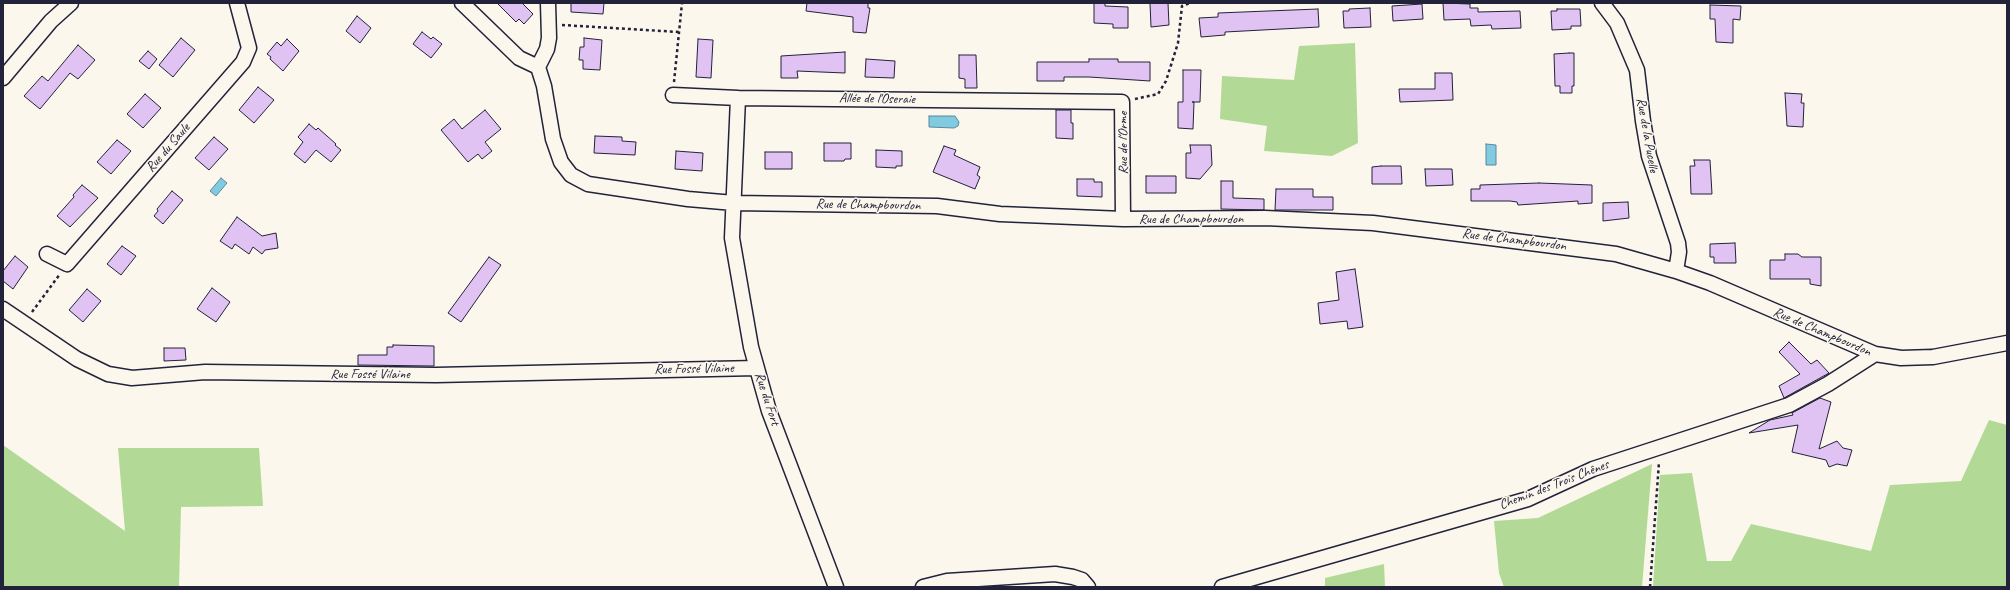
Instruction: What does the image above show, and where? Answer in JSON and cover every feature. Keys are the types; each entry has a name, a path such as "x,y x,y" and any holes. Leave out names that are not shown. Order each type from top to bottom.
{"street":[{"path":"3,78 51,21 71,3"},
{"name":"Rue du Saule","path":"67,264 243,62 249,48 237,3"},
{"path":"462,3 520,58 538,67 547,49 549,38 548,3"},
{"name":"Rue de la Pucelle","path":"1602,3 1617,23 1637,70 1649,156 1678,243 1679,252 1676,271"},
{"name":"Rue de Champbourdon","path":"538,67 544,86 553,139 560,162 571,175 588,184 688,199 734,203 937,206 1000,214 1123,219 1265,218 1373,223 1616,254 1676,271 1710,283 1875,354 1901,358 1933,357 2007,343"},
{"name":"Allée de l'Oseraie","path":"673,95 738,98 1015,101"},
{"path":"734,203 738,98"},
{"name":"Rue de l'Orme","path":"1015,101 1122,102 1123,219"},
{"name":"Rue du Fort","path":"734,203 732,238 751,347 769,411 836,587"},
{"path":"47,254 67,264"},
{"name":"Rue Fossé Vilaine","path":"3,309 77,359 108,374 132,378 212,372 436,374 757,368"},
{"name":"Chemin des Trois Chênes","path":"1222,587 1528,499 1593,469 1789,405 1828,384 1875,354"},
{"path":"923,587 947,581 1055,574 1082,580 1088,587"}],"path":[{"path":"673,95 682,3"},
{"path":"1122,102 1158,94 1166,81 1178,42 1182,6 1190,3"},
{"path":"554,24 679,32"},
{"path":"24,323 67,264"},
{"path":"1650,587 1660,447"}],"green space":[{"path":"1355,43 1358,143 1332,156 1264,151 1267,126 1220,119 1222,76 1294,80 1299,46"},
{"path":"1989,420 2007,425 2007,587 1653,587 1660,475 1692,473 1707,561 1731,561 1751,524 1871,551 1890,485 1961,481"},
{"path":"3,445 125,531 118,448 259,448 263,506 181,507 179,587 3,587"},
{"path":"1652,464 1642,587 1504,587 1499,573 1494,521 1538,518"},
{"path":"1384,564 1385,587 1325,587 1325,578"}],"water":[{"path":"929,116 955,116 959,122 958,126 954,128 929,127"},
{"path":"1486,144 1496,145 1496,165 1486,165"},
{"path":"221,178 227,183 216,196 210,191"}],"building":[{"path":"497,3 522,3 533,14 524,24 519,19 516,22"},
{"path":"571,3 604,3 603,14 571,12"},
{"path":"807,3 868,3 868,8 870,8 866,33 853,32 853,17 806,11"},
{"path":"1094,3 1105,3 1105,6 1128,7 1128,28 1113,28 1113,24 1094,23"},
{"path":"1150,3 1168,3 1169,25 1151,27"},
{"path":"1443,3 1470,4 1470,8 1478,8 1478,12 1520,11 1521,28 1492,29 1491,25 1471,26 1470,19 1444,20"},
{"path":"1422,4 1423,19 1393,21 1392,6"},
{"path":"1710,5 1741,6 1740,20 1733,19 1733,43 1716,42 1715,19 1710,19"},
{"path":"1370,8 1371,27 1344,28 1343,11 1349,11 1349,9"},
{"path":"1318,9 1319,27 1225,32 1225,35 1201,37 1199,18 1218,17 1218,13"},
{"path":"1557,9 1580,9 1581,26 1571,26 1571,29 1552,30 1551,11 1557,11"},
{"path":"357,16 371,28 360,43 346,31"},
{"path":"422,32 431,39 433,37 442,44 431,58 413,44"},
{"path":"181,38 195,50 173,77 159,65"},
{"path":"584,38 602,40 600,70 583,69 583,60 579,60 580,47 584,47"},
{"path":"287,39 299,51 283,71 270,59 271,57 267,54 277,42 281,46"},
{"path":"698,39 713,40 711,78 696,77"},
{"path":"78,45 95,60 78,79 70,73 40,109 24,96 42,76 48,81"},
{"path":"148,51 157,59 149,69 139,61"},
{"path":"845,52 845,73 797,71 798,78 781,78 781,56"},
{"path":"1574,53 1574,86 1572,86 1572,93 1560,93 1560,86 1555,86 1554,54"},
{"path":"959,55 976,55 977,88 965,88 965,79 959,78"},
{"path":"866,59 895,61 894,78 865,77"},
{"path":"1089,59 1118,59 1118,62 1150,62 1150,81 1064,77 1064,81 1037,81 1037,62 1089,62"},
{"path":"1183,70 1201,70 1200,102 1194,102 1193,129 1178,128 1178,102 1183,102"},
{"path":"1435,73 1452,73 1453,100 1400,102 1399,89 1435,89"},
{"path":"258,87 274,100 254,123 239,110"},
{"path":"1785,93 1802,94 1801,103 1804,103 1803,127 1787,126"},
{"path":"145,94 161,108 143,128 127,114"},
{"path":"485,110 501,129 485,142 492,151 482,159 478,154 468,162 441,130 454,119 462,129"},
{"path":"1056,110 1071,110 1073,139 1056,138"},
{"path":"309,124 316,130 318,128 341,150 331,162 316,150 305,163 294,154 303,142 298,137"},
{"path":"595,136 622,137 622,141 636,142 635,155 594,153"},
{"path":"214,137 228,149 209,170 195,158"},
{"path":"117,140 131,151 111,174 97,162"},
{"path":"824,143 851,143 851,159 845,159 844,161 824,161"},
{"path":"1190,145 1211,145 1212,165 1200,179 1186,178 1186,153 1191,153"},
{"path":"944,146 956,150 954,155 980,167 977,175 980,177 975,189 933,172"},
{"path":"876,150 902,151 902,166 896,166 896,168 876,167"},
{"path":"676,151 703,153 702,171 675,169"},
{"path":"765,152 792,152 792,169 765,169"},
{"path":"1694,160 1710,160 1712,194 1691,194 1690,166 1695,166"},
{"path":"1401,166 1402,184 1372,184 1372,167"},
{"path":"1425,169 1452,169 1453,185 1426,186"},
{"path":"1146,176 1176,176 1176,193 1146,193"},
{"path":"1077,179 1094,179 1094,182 1102,182 1102,197 1077,196"},
{"path":"1221,181 1233,181 1233,198 1264,199 1264,210 1221,209"},
{"path":"1539,183 1592,185 1592,203 1578,204 1578,201 1518,205 1517,202 1510,201 1471,201 1471,189 1480,189 1480,185"},
{"path":"82,185 98,198 70,227 57,216 74,197 73,195"},
{"path":"1276,189 1313,189 1313,197 1333,197 1333,210 1275,210"},
{"path":"172,191 183,200 163,224 154,216 158,211 157,209"},
{"path":"1628,202 1629,218 1603,221 1603,203"},
{"path":"237,217 262,236 276,233 278,248 265,250 262,254 253,247 249,254 235,244 232,249 220,241"},
{"path":"1735,243 1736,263 1714,263 1714,257 1710,257 1710,244"},
{"path":"122,246 136,256 121,275 107,264"},
{"path":"1785,254 1798,254 1802,257 1821,257 1821,286 1810,284 1810,279 1770,279 1770,260 1785,260"},
{"path":"15,256 28,267 13,289 3,281 3,271"},
{"path":"489,257 501,265 461,322 448,313"},
{"path":"1355,269 1363,327 1348,329 1347,321 1320,324 1318,303 1339,300 1336,272"},
{"path":"212,288 230,302 216,322 197,309"},
{"path":"87,289 101,301 83,322 69,310"},
{"path":"1789,342 1811,364 1817,360 1829,373 1784,398 1779,386 1800,374 1779,352"},
{"path":"393,345 434,346 434,366 358,365 358,355 387,355 387,347 393,347"},
{"path":"164,348 185,348 186,360 164,361"},
{"path":"1820,398 1831,402 1819,449 1837,441 1843,448 1852,450 1847,466 1837,464 1829,467 1826,460 1792,452 1798,425 1749,433 1770,420 1793,415 1792,413"}]}
